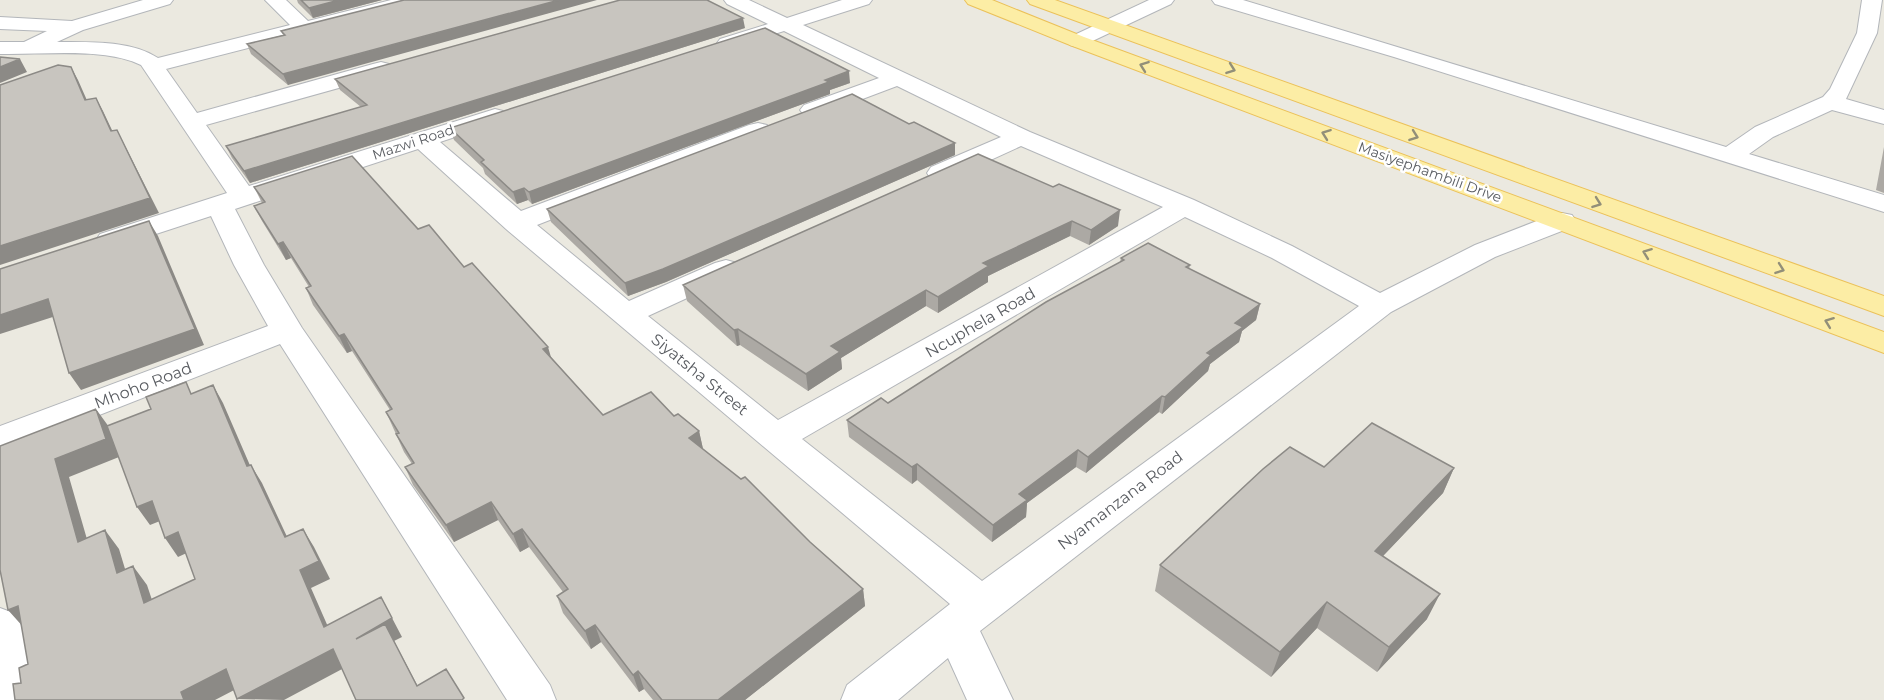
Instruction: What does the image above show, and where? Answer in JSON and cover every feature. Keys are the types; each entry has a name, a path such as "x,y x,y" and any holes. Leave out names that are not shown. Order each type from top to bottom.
{"main road":[{"name":"Masiyephambili Drive","path":"975,0 1077,41 1884,343"},
{"name":"Masiyephambili Drive","path":"1037,0 1884,307"}],"street":[{"path":"24,49 76,26 163,0"},
{"path":"275,0 304,28"},
{"path":"151,66 414,0"},
{"path":"734,0 1021,136 1184,206 1282,252 1380,305"},
{"path":"706,50 862,0"},
{"path":"1077,41 1164,0"},
{"path":"1222,0 1884,204"},
{"path":"1731,155 1764,132 1835,97 1876,34 1872,0"},
{"path":"0,23 76,26"},
{"path":"0,48 110,51 142,56 150,61 151,66 192,122 231,200 249,265 287,330 533,700"},
{"path":"66,68 110,51"},
{"path":"192,122 398,64"},
{"path":"516,223 899,78"},
{"path":"1835,97 1884,101"},
{"path":"1835,97 1884,117"},
{"name":"Mazwi Road","path":"88,248 513,110"},
{"path":"914,184 1021,136"},
{"name":"Siyatsha Street","path":"422,139 516,223 777,437 968,615"},
{"name":"Ncuphela Road","path":"777,437 1184,206"},
{"name":"Nyamanzana Road","path":"864,700 968,615 1380,305 1485,251 1562,221"},
{"path":"626,314 754,256"},
{"name":"Mhoho Road","path":"0,441 35,425 287,330"},
{"path":"968,615 990,700"},
{"path":"0,627 14,700"}],"building":[{"path":"301,0 339,0 309,8"},
{"path":"404,0 559,0 283,74 247,44 285,35 281,31"},
{"path":"620,0 707,0 743,18 244,171 226,146 367,105 335,79"},
{"path":"765,28 849,71 825,80 829,82 529,192 524,188 513,192 450,128"},
{"path":"0,57 20,59 0,67"},
{"path":"58,65 71,67 85,100 96,98 111,131 117,130 150,198 0,246 0,85"},
{"path":"852,94 909,124 914,122 955,143 663,269 625,283 547,209"},
{"path":"978,154 1053,187 1059,184 1120,210 1091,230 1072,221 983,263 989,266 938,297 926,290 831,346 840,352 806,374 738,329 734,330 683,285"},
{"path":"352,156 418,229 429,225 464,267 472,263 548,347 543,349 603,415 651,392 674,416 678,414 699,431 689,438 741,479 745,477 810,542 863,589 718,700 662,700 638,671 633,675 595,625 585,631 557,596 568,589 522,529 513,534 491,502 446,525 405,467 414,463 396,434 399,433 386,412 392,409 344,334 339,336 306,288 311,286 283,242 278,244 254,206 265,202 254,187"},
{"path":"149,221 195,329 69,373 48,299 0,315 0,269"},
{"path":"1148,243 1190,265 1186,267 1260,304 1235,323 1243,327 1207,353 1211,355 1165,397 1162,396 1088,457 1078,450 1019,494 1027,500 993,525 917,464 912,467 847,420 881,398 888,403 1046,302 1124,260 1121,258"},
{"path":"186,382 191,394 213,385 247,466 251,465 285,537 303,529 319,561 300,570 324,627 381,597 392,618 356,639 385,624 417,686 446,669 464,698 462,700 356,700 333,649 237,699 226,669 181,692 184,700 15,700 13,684 21,683 19,668 28,664 18,606 8,610 0,570 0,446 96,409 106,439 55,459 78,542 105,530 117,573 133,566 144,603 195,579 178,532 165,538 152,501 137,507 107,426 151,409 146,397"},
{"path":"1372,423 1454,468 1375,551 1440,594 1389,647 1327,602 1280,652 1160,565 1263,469 1290,447 1324,467"}]}
